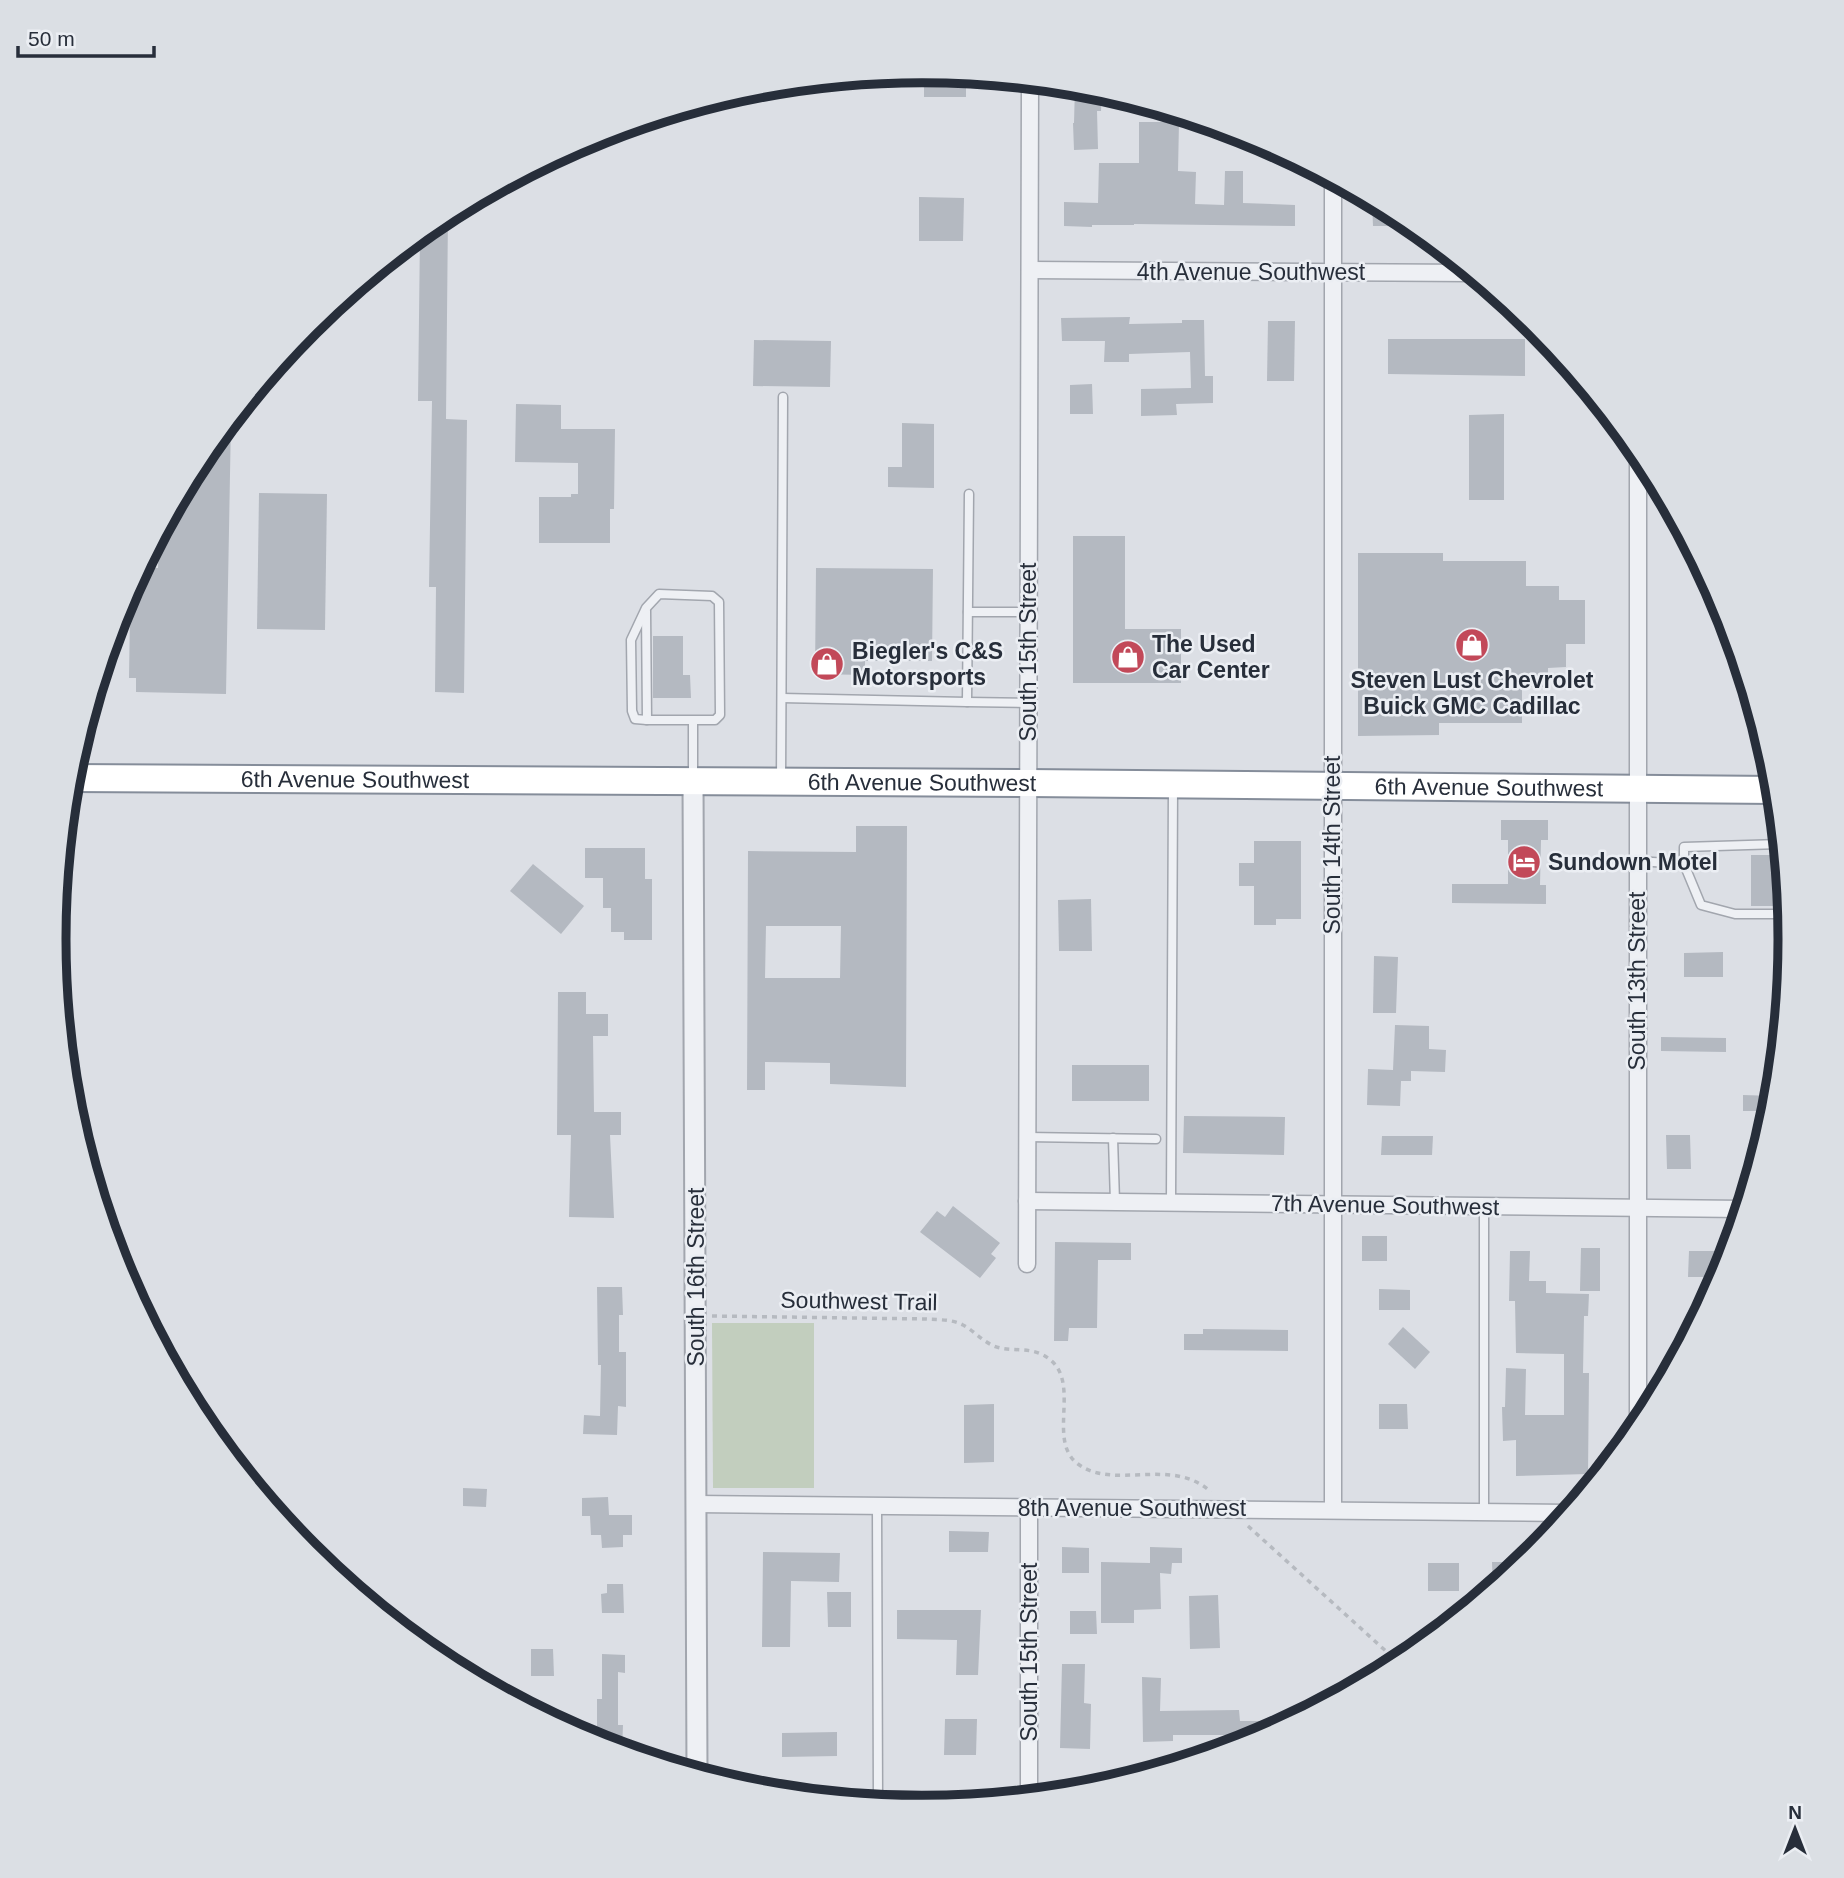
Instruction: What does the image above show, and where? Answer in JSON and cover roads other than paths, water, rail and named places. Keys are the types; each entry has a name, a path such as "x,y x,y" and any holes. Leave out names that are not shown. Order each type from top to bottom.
{"highway":[{"name":"6th Avenue Southwest","path":"82,778 693,780 1764,790"}],"street":[{"name":"South 15th Street","path":"1027,1264 1030,91"},
{"name":"South 14th Street","path":"1332,1510 1333,189"},
{"name":"4th Avenue Southwest","path":"1030,270 1459,273"},
{"name":"South 13th Street","path":"1637,1408 1638,472"},
{"name":"South 16th Street","path":"693,780 697,1764"},
{"name":"7th Avenue Southwest","path":"1027,1201 1733,1209"},
{"name":"8th Avenue Southwest","path":"696,1504 1556,1513"},
{"name":"South 15th Street","path":"1029,1508 1029,1788"}],"lane":[{"path":"781,781 783,397"},
{"path":"967,702 969,494"},
{"path":"659,594 712,596 719,602 720,715 715,720 693,720 635,719 632,711 631,640 646,608 659,594"},
{"path":"646,608 647,720"},
{"path":"968,612 1028,612"},
{"path":"782,698 1028,703"},
{"path":"693,720 693,780"},
{"path":"1171,1202 1173,784"},
{"path":"1772,844 1684,847 1684,864 1702,905 1735,914 1777,914"},
{"path":"1637,861 1684,864"},
{"path":"1027,1137 1156,1139"},
{"path":"1114,1138 1115,1202"},
{"path":"1484,1206 1484,1512"},
{"path":"877,1506 878,1793"}],"place":[{"name":"Steven Lust Chevrolet Buick GMC Cadillac","path":"1472,645"},
{"name":"The Used Car Center","path":"1128,657"},
{"name":"Biegler's C&S Motorsports","path":"827,664"},
{"name":"Sundown Motel","path":"1524,862"}]}
